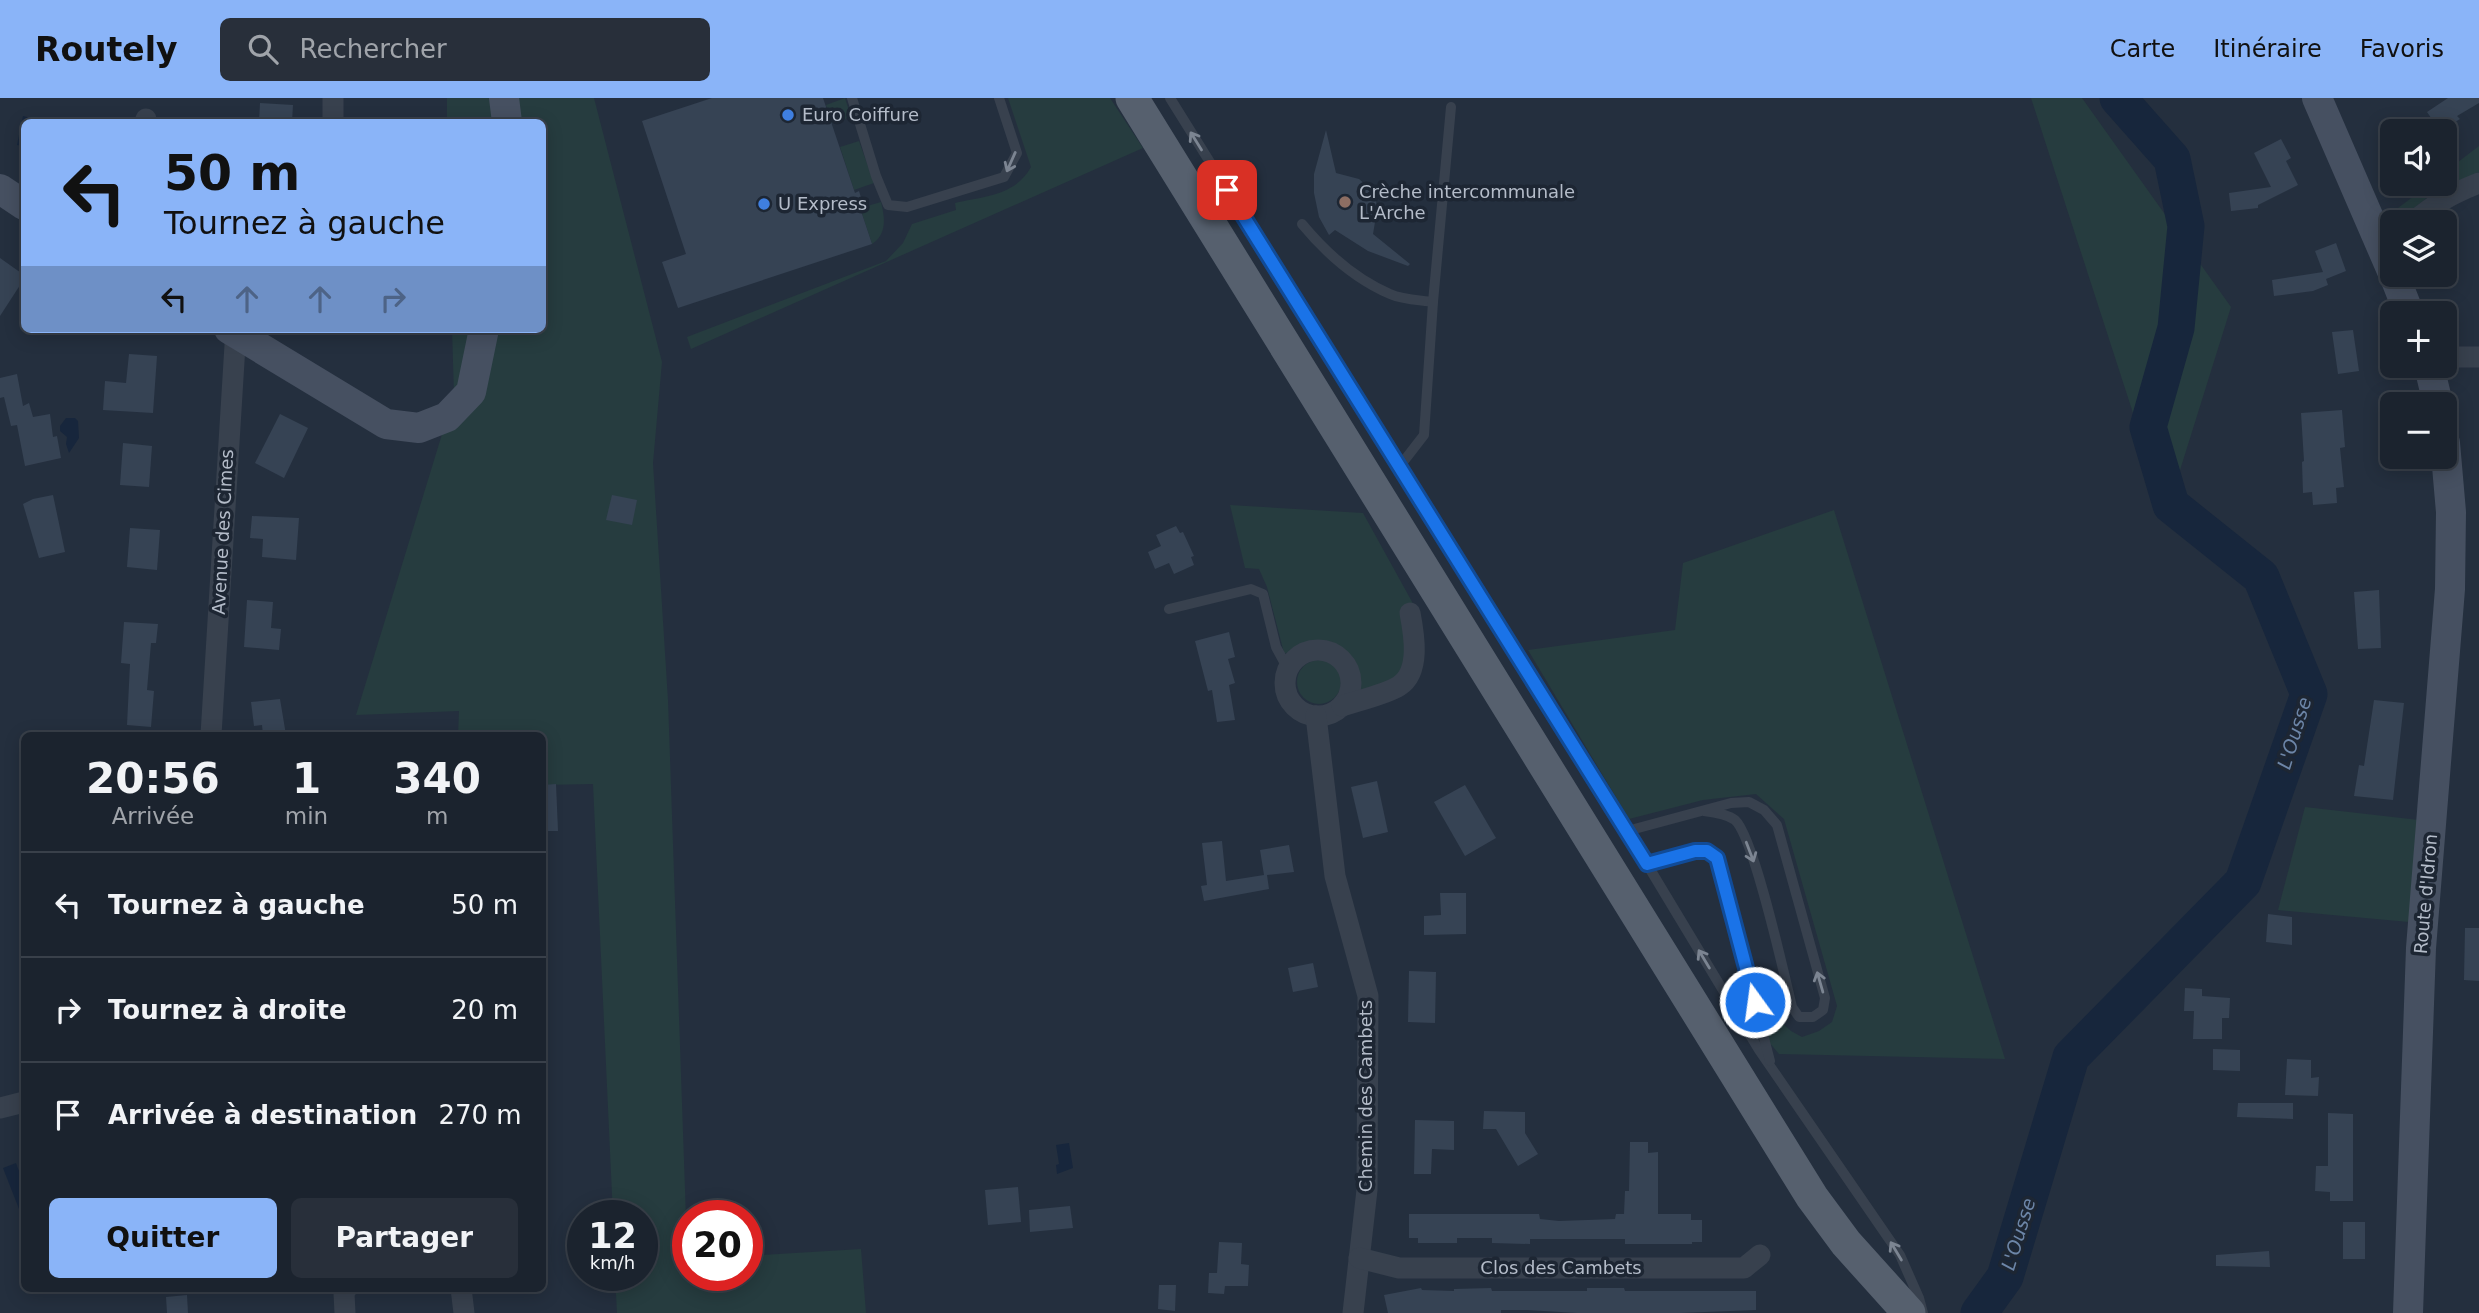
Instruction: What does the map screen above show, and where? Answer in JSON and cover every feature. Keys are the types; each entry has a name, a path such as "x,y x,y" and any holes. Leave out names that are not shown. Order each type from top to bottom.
{"main road":[{"path":"1132,98 1812,1197 1846,1243 1909,1313"}],"street":[{"path":"333,98 333,119"},
{"path":"504,98 507,119"},
{"path":"2317,98 2380,236"},
{"path":"2426,210 2450,195 2479,183"},
{"path":"0,190 21,203"},
{"name":"Avenue des Cimes","path":"211,732 234,333"},
{"path":"239,333 386,424 419,428 447,417 471,392 483,333"},
{"path":"2457,357 2479,357"},
{"name":"Route d'Idron","path":"2407,1313 2421,947 2450,600 2448,469"},
{"path":"1342,706 1400,685 1411,672 1413,632 1410,613"},
{"path":"1315,649 1338,655 1351,674 1352,686 1349,697 1342,706 1334,712 1316,716 1296,708 1290,699 1285,679 1288,668 1295,659 1304,652 1315,649"},
{"name":"Chemin des Cambets","path":"1316,716 1335,876 1368,996 1367,1190 1353,1313"},
{"path":"0,1108 21,1103"},
{"name":"Clos des Cambets","path":"1359,1258 1399,1268 1744,1268 1760,1255"},
{"path":"345,1292 345,1313"},
{"path":"461,1292 464,1313"}],"lane":[{"path":"852,98 876,176 888,205 907,207 1004,177 1017,153 999,98"},
{"path":"1170,98 1627,831 1772,1070 1900,1255 1923,1313"},
{"path":"1400,466 1424,435 1451,107"},
{"path":"1302,224 1322,248 1352,272 1392,295 1433,302"},
{"path":"1169,609 1251,589 1264,594 1276,647 1288,668"},
{"path":"1627,831 1731,803 1749,802 1764,810 1777,825 1825,998 1823,1010 1813,1017 1800,1017 1792,1007 1751,850 1735,820 1704,811"},
{"path":"1647,864 1695,851 1707,851 1717,858 1772,1070"}],"green space":[{"path":"447,98 594,98 662,362 653,463 668,700 685,1200 672,1200 672,1291 763,1291 763,1255 861,1249 866,1313 617,1313 616,1291 658,1291 658,1200 612,1200 593,784 546,785 546,732 458,732 459,711 356,715 454,395 452,333 546,333 546,119 447,119"},
{"path":"845,98 851,117 832,123 826,105"},
{"path":"1008,98 1110,98 1143,148 691,349 687,337 886,261 903,243 912,224 956,210 955,203 998,193 1016,184 1031,167"},
{"path":"2031,98 2082,98 2231,307 2166,515"},
{"path":"859,141 874,183 854,190 840,147"},
{"path":"2479,146 2479,172 2457,182 2457,163"},
{"path":"2414,196 2429,196 2411,210 2395,210"},
{"path":"881,202 884,220 882,231 872,244 860,208"},
{"path":"1230,505 1363,513 1416,609 1408,651 1397,683 1357,695 1356,676 1348,657 1342,649 1326,641 1315,641 1293,652 1284,653 1267,587 1259,569 1245,568"},
{"path":"1834,510 2005,1059 1779,1054 1749,1018 1770,1012 1802,1037 1819,1031 1832,1022 1837,1006 1784,819 1756,794 1703,800 1629,819 1528,650 1675,630 1683,563"},
{"path":"1319,660 1334,667 1341,682 1334,697 1319,704 1304,697 1297,682 1304,667"},
{"path":"2305,807 2419,820 2409,922 2278,910"}],"water":[{"path":"21,126 21,146 17,145"},
{"path":"66,418 75,418 78,421 79,438 69,453 67,437 60,431"},
{"path":"1069,1143 1073,1168 1057,1174 1056,1165 1059,1164 1056,1145"},
{"path":"16,1163 21,1177 21,1208 19,1209 3,1168"}],"building":[{"name":"U Express","path":"712,98 823,98 855,193 859,191 864,207 860,208 872,244 678,308 662,262 686,254 642,121"},
{"path":"2448,98 2479,98 2479,103 2457,116 2460,119 2457,121 2432,119 2427,112"},
{"path":"260,103 293,105 292,119 259,119"},
{"name":"Crèche intercommunale L'Arche","path":"1326,130 1336,173 1359,179 1369,188 1376,200 1377,210 1373,234 1410,264 1408,266 1368,251 1335,230 1329,235 1319,217 1314,193 1314,174"},
{"path":"2281,139 2291,158 2286,161 2298,185 2258,205 2258,208 2231,211 2229,193 2271,187 2254,153"},
{"path":"2336,243 2346,271 2326,279 2328,285 2313,291 2274,296 2272,280 2323,272 2315,251"},
{"path":"0,258 21,273 21,284 0,316"},
{"path":"2353,330 2359,371 2338,374 2332,332"},
{"path":"129,354 157,356 153,413 103,410 105,381 126,383"},
{"path":"17,374 23,406 29,403 33,417 50,414 53,437 57,436 61,458 25,466 17,425 11,426 4,397 0,398 0,378"},
{"path":"2342,410 2345,447 2340,448 2344,487 2336,488 2337,503 2313,505 2312,492 2303,493 2301,413"},
{"path":"280,414 308,428 284,478 255,463"},
{"path":"123,443 152,446 149,487 120,485"},
{"path":"53,495 65,552 39,558 23,504"},
{"path":"612,495 637,500 632,525 606,520"},
{"path":"252,516 299,518 296,560 262,557 263,539 250,538"},
{"path":"1176,526 1180,533 1183,532 1194,556 1191,557 1194,565 1174,574 1169,563 1155,569 1148,552 1161,546 1156,535"},
{"path":"130,528 160,530 157,570 127,567"},
{"path":"2379,590 2381,648 2358,649 2354,592"},
{"path":"247,600 273,602 271,628 281,629 279,650 244,647"},
{"path":"124,622 158,624 156,643 151,643 147,690 154,691 151,727 127,725 130,664 121,663"},
{"path":"1229,632 1235,657 1228,659 1235,683 1229,685 1235,720 1217,722 1212,690 1208,691 1195,641"},
{"path":"280,699 286,732 263,732 262,725 254,726 251,702"},
{"path":"2374,700 2404,703 2393,800 2354,796 2359,765 2364,766"},
{"path":"1377,781 1388,832 1363,838 1351,787"},
{"path":"556,784 558,831 546,831 546,785"},
{"path":"1465,785 1496,838 1465,856 1434,802"},
{"path":"1222,841 1226,881 1264,875 1260,850 1289,845 1294,872 1267,875 1269,889 1204,901 1201,886 1207,885 1202,843"},
{"path":"1440,893 1466,893 1466,934 1424,935 1424,916 1441,915"},
{"path":"2268,914 2292,917 2292,945 2266,942"},
{"path":"2465,928 2479,928 2479,981 2464,980"},
{"path":"1313,963 1318,987 1293,992 1288,968"},
{"path":"1409,971 1436,972 1435,1023 1408,1022"},
{"path":"2185,988 2202,989 2202,996 2230,998 2229,1018 2222,1018 2222,1039 2193,1039 2194,1011 2184,1011"},
{"path":"2213,1049 2240,1050 2240,1071 2213,1070"},
{"path":"2287,1059 2311,1060 2311,1078 2319,1077 2318,1096 2285,1095"},
{"path":"2238,1103 2293,1103 2293,1119 2237,1117"},
{"path":"1484,1111 1525,1112 1525,1133 1538,1154 1518,1166 1496,1129 1483,1129"},
{"path":"2328,1113 2353,1114 2353,1201 2330,1201 2330,1192 2315,1191 2316,1166 2328,1166"},
{"path":"1415,1120 1454,1121 1454,1150 1432,1149 1431,1174 1414,1174"},
{"path":"1630,1142 1648,1142 1648,1153 1658,1152 1658,1214 1691,1214 1691,1220 1702,1220 1702,1242 1625,1244 1625,1239 1530,1239 1530,1244 1492,1243 1492,1238 1457,1238 1457,1243 1418,1243 1418,1238 1409,1238 1409,1214 1539,1214 1540,1219 1559,1221 1615,1219 1616,1214 1624,1214 1625,1191 1629,1191"},
{"path":"1018,1187 1021,1222 988,1225 985,1190"},
{"path":"1070,1206 1073,1228 1030,1232 1029,1210"},
{"path":"2343,1222 2365,1222 2365,1259 2343,1259"},
{"path":"1219,1242 1242,1243 1241,1264 1249,1265 1248,1286 1225,1286 1224,1294 1208,1293 1209,1273 1217,1273"},
{"path":"2269,1251 2270,1267 2216,1266 2216,1255"},
{"path":"1159,1285 1176,1285 1175,1311 1158,1309"},
{"path":"1421,1288 1454,1291 1491,1288 1492,1291 1587,1291 1587,1288 1624,1288 1625,1291 1756,1291 1756,1310 1680,1313 1501,1310 1501,1313 1388,1313 1384,1295"},
{"path":"187,1295 188,1313 167,1313 166,1297"}],"waterway":[{"name":"L'Ousse","path":"1979,1313 2005,1277 2071,1057 2243,882 2309,694 2261,577 2171,505 2148,427 2176,328 2186,226 2172,159 2118,98"}],"place":[{"name":"Euro Coiffure","path":"788,115"},
{"name":"Crèche intercommunale L'Arche","path":"1345,202"},
{"name":"U Express","path":"764,204"}],"route":[{"path":"1227,190 1647,864 1695,851 1707,851 1717,858 1755,1002"}]}
